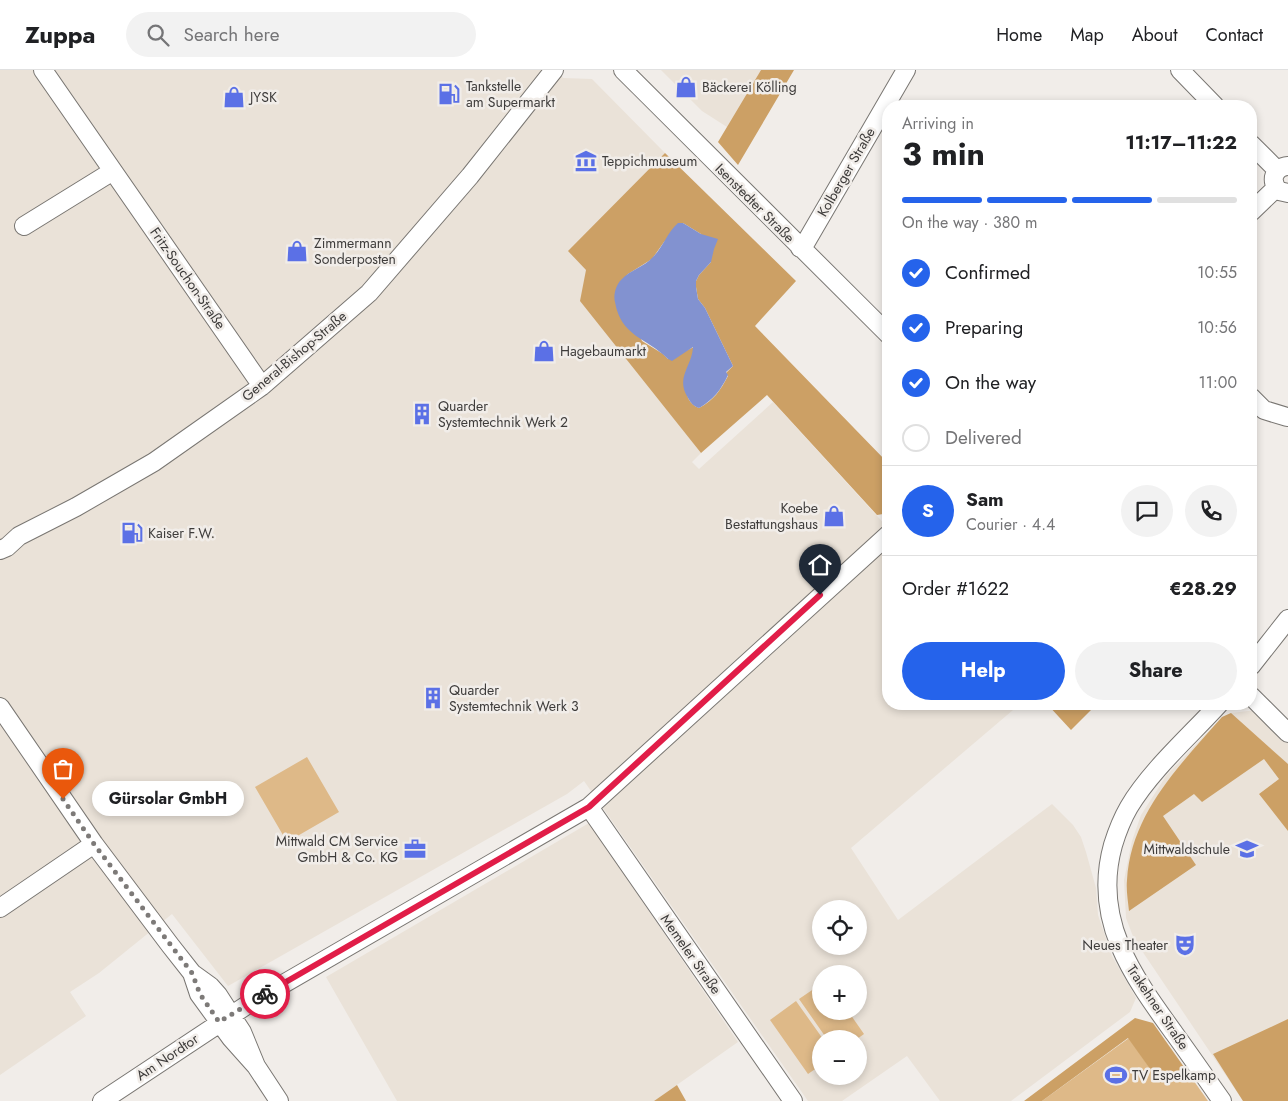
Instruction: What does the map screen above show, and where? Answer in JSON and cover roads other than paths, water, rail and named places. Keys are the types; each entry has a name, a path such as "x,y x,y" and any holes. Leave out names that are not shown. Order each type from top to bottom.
{"street":[{"name":"Fritz-Souchon-Straße","path":"43,70 262,386"},
{"name":"General-Bishop-Straße","path":"519,116 540,70"},
{"name":"General-Bishop-Straße","path":"0,550 7,547 19,536 76,507 154,462 262,386 369,293 470,176 554,70"},
{"name":"Isenstedter Straße","path":"623,70 882,328"},
{"name":"Kolberger Straße","path":"889,100 906,70"},
{"path":"1180,70 1209,100"},
{"name":"Kolberger Straße","path":"800,248 806,242 882,111"},
{"path":"1257,151 1282,179 1257,206"},
{"path":"24,226 113,171"},
{"path":"1257,404 1264,410 1287,417"},
{"name":"General-Bishop-Straße","path":"0,539 19,536"},
{"name":"Am Nordtor","path":"102,1101 225,1018 589,807 882,540"},
{"path":"1257,658 1288,618"},
{"path":"1257,702 1288,733"},
{"path":"0,708 94,844 192,973 200,994 225,1018 231,1038 256,1066 279,1101"},
{"name":"Trakehner Straße","path":"1213,710 1148,781 1129,807 1118,830 1112,850 1106,890 1108,911 1114,932 1126,960 1146,993 1222,1101"},
{"name":"Memeler Straße","path":"589,807 793,1101"},
{"path":"0,908 94,844"}],"water":[{"path":"678,223 683,223 701,234 718,239 711,262 699,275 696,287 698,299 705,308 733,366 726,372 728,375 716,394 699,408 690,401 684,391 683,384 693,347 672,361 668,359 629,330 618,314 614,299 615,290 619,282 653,257"}],"place":[{"name":"Bäckerei Kölling","path":"686,87"},
{"name":"Tankstelle am Supermarkt","path":"449,94"},
{"name":"JYSK","path":"234,97"},
{"name":"Teppichmuseum","path":"586,161"},
{"name":"Zimmermann Sonderposten","path":"297,251"},
{"name":"Hagebaumarkt","path":"544,351"},
{"name":"Quarder Systemtechnik Werk 2","path":"422,414"},
{"name":"Koebe Bestattungshaus","path":"834,516"},
{"name":"Kaiser F.W.","path":"132,533"},
{"name":"Quarder Systemtechnik Werk 3","path":"433,698"},
{"name":"Gürsolar GmbH","path":"63,799"},
{"name":"Mittwald CM Service GmbH & Co. KG","path":"415,849"},
{"name":"Mittwaldschule","path":"1247,849"},
{"name":"Neues Theater","path":"1185,945"},
{"name":"TV Espelkamp","path":"1116,1075"}]}
